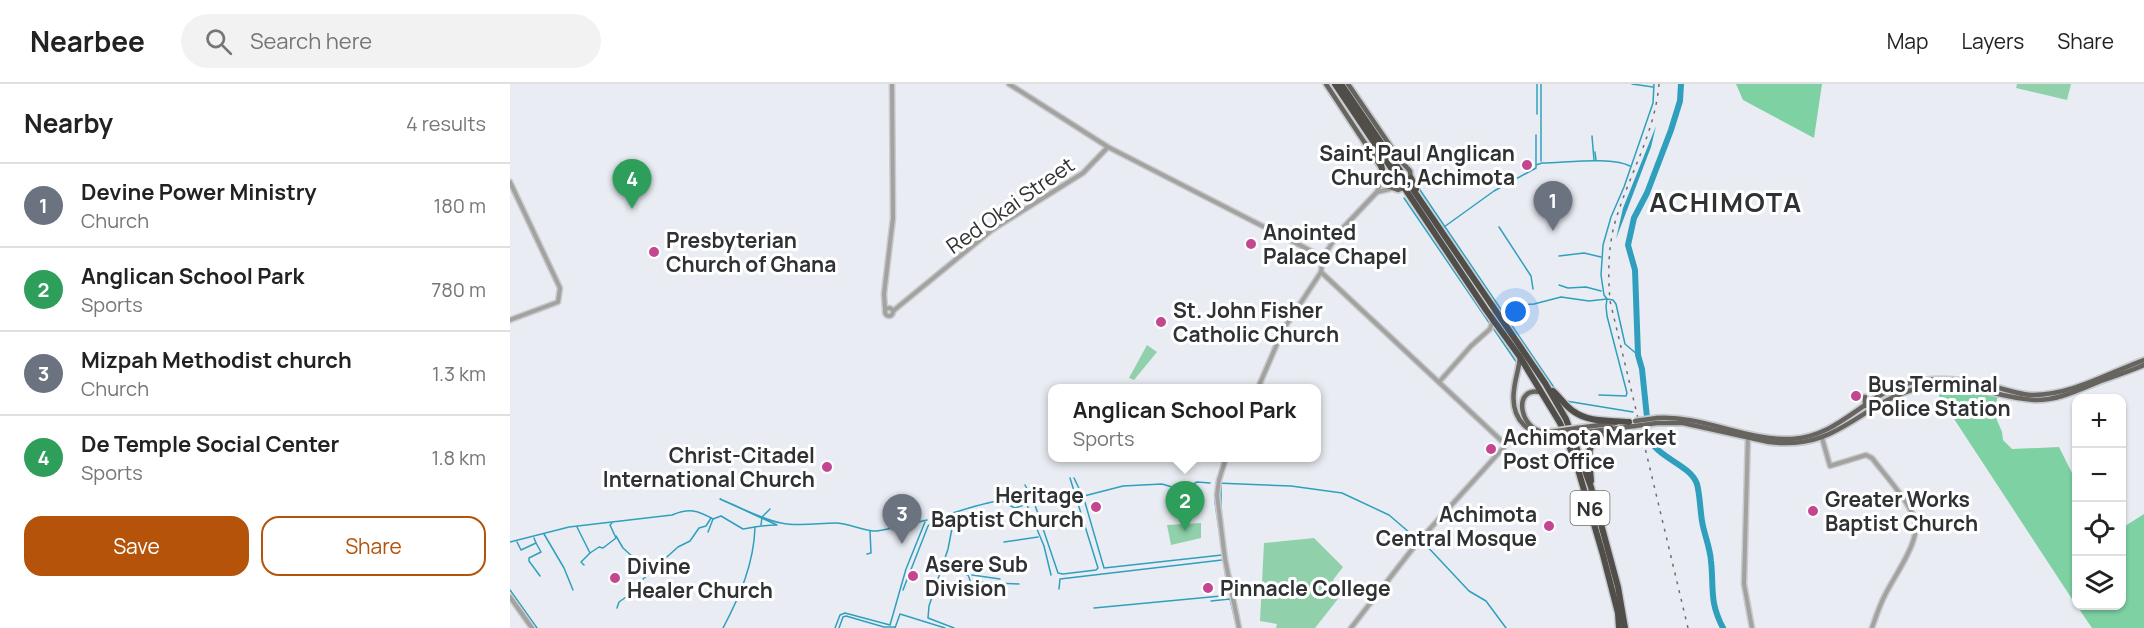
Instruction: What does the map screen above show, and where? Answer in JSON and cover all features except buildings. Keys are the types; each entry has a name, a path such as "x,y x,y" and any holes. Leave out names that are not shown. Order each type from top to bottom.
{"highway":[{"path":"1335,84 1406,185"},
{"path":"1341,84 1406,185"},
{"path":"1375,142 1382,173"},
{"name":"N6","path":"1406,185 1410,198 1520,357 1560,423 1577,465 1613,590 1619,628"},
{"name":"N6","path":"1406,185 1429,213 1545,383 1566,419 1592,488 1618,587 1625,628"},
{"path":"1545,383 1579,415 1593,420 1633,423"},
{"path":"1592,488 1589,453 1592,443 1597,436 1611,429"}],"main road":[{"path":"1326,84 1390,189 1406,185 1408,168 1400,160 1348,84"},
{"path":"1520,357 1513,393 1515,405 1525,426 1533,434 1544,437 1578,430 1657,421 1683,423 1784,444 1802,443 1822,438 1887,401 1911,390 1931,385 1963,385 2018,398 2043,399 2071,394 2144,365"},
{"path":"1748,436 1789,439 1811,436 1827,430 1886,392 1903,385 1934,380 1969,381 2019,394 2053,393 2079,386 2144,360"},
{"path":"1543,393 1534,391 1526,396 1522,402 1522,411 1534,429 1558,433"},
{"path":"1865,397 1865,406"},
{"path":"1578,430 1611,429 1633,423"}],"street":[{"name":"Red Okai Street","path":"892,84 893,218 890,260 884,287 885,302 889,309 899,307 992,230 1083,173 1108,147"},
{"path":"1009,84 1108,147 1323,257"},
{"path":"1260,384 1283,330 1321,272 1323,257 1340,231 1377,192 1382,173"},
{"path":"510,183 560,288 558,302 510,320"},
{"path":"1377,192 1390,189"},
{"path":"1321,272 1506,445 1417,543 1351,628"},
{"path":"1440,381 1487,332 1493,320"},
{"path":"1487,332 1500,331"},
{"path":"1748,436 1744,584 1752,628"},
{"path":"1822,438 1830,466 1866,454 1872,458 1909,507 1915,522 1916,530 1905,558 1880,606 1872,628"},
{"path":"1225,462 1217,495 1225,559 1239,628"},
{"path":"510,597 532,628"}],"green space":[{"path":"1736,84 1822,84 1814,138 1743,100"},
{"path":"2017,84 2071,84 2067,100 2016,88"},
{"path":"1147,345 1157,352 1134,380 1129,378"},
{"path":"1962,386 1998,395 1994,413 2003,440 2012,449 2059,447 2072,473 2072,599 1939,396 1937,388"},
{"path":"2144,514 2144,628 2092,628 2080,610 2126,610 2126,525"},
{"path":"1201,523 1201,538 1171,545 1167,525"},
{"path":"1314,538 1343,567 1333,580 1345,590 1315,628 1276,628 1277,624 1260,621 1264,543"}],"water":[{"path":"1656,126 1651,147 1616,239 1623,208"}],"waterway":[{"path":"1537,84 1537,114"},
{"path":"1541,84 1541,161"},
{"path":"1632,84 1653,87"},
{"path":"1638,355 1625,344 1616,304 1604,295 1601,275 1603,245 1653,103 1654,84"},
{"path":"1681,84 1680,101 1671,130 1647,193 1634,218 1628,245 1635,270 1638,355 1642,369 1649,437 1658,450 1688,471 1697,484 1710,556 1714,602 1723,628"},
{"path":"1536,135 1536,164"},
{"path":"1592,136 1594,160"},
{"path":"1595,152 1596,160"},
{"path":"1404,161 1411,169"},
{"path":"1444,227 1494,191 1542,163 1611,161 1630,166"},
{"path":"1418,187 1555,389"},
{"path":"1404,198 1490,324"},
{"path":"1541,208 1542,213 1551,212"},
{"path":"1499,227 1531,276 1533,289"},
{"path":"1559,256 1584,253 1601,257"},
{"path":"1559,285 1568,288 1586,287 1601,291"},
{"path":"1504,313 1519,305 1534,304 1561,297 1589,301 1607,299 1607,316 1627,393 1626,396 1599,395"},
{"path":"1493,328 1517,363"},
{"path":"1566,401 1633,412"},
{"path":"1025,485 1034,502 1058,573 1096,570 1098,568 1070,478"},
{"path":"1074,478 1084,499 1104,568 1222,555"},
{"path":"1084,496 1123,486 1162,484 1182,490 1197,482 1210,483"},
{"path":"1094,608 1221,596 1228,592 1215,502 1216,483 1291,486 1342,493 1389,515 1417,539"},
{"path":"1221,484 1221,509"},
{"path":"1034,502 1063,503 1076,498"},
{"path":"510,542 569,527 672,515 683,511 697,512 713,519 721,516 743,529 777,525 720,499 766,519 788,524 836,523 877,531 927,520"},
{"path":"933,519 998,501 1015,508 1027,504"},
{"path":"1027,505 1044,546 1051,575"},
{"path":"761,525 762,517 770,509"},
{"path":"954,628 928,618 929,606 948,549 955,513"},
{"path":"659,564 678,547 690,541 699,528 706,526 711,518"},
{"path":"903,590 928,526 937,518"},
{"path":"708,532 713,519"},
{"path":"835,628 840,615 845,613 890,625 906,569 925,522"},
{"path":"590,553 599,547 603,548 616,538 610,525 612,523"},
{"path":"577,527 590,553 581,562 584,565"},
{"path":"723,628 745,579 752,553 755,527"},
{"path":"867,554 871,553 870,531"},
{"path":"544,534 564,568 573,590"},
{"path":"616,536 623,548 634,558"},
{"path":"1004,542 1038,537"},
{"path":"517,542 521,550 536,543 534,538"},
{"path":"536,543 541,552 529,558 529,561 540,576"},
{"path":"1424,543 1469,591 1486,601 1506,628"},
{"path":"1059,589 1060,579 1222,560"},
{"path":"617,608 619,602 636,590 643,579 661,565"},
{"path":"943,568 968,575 970,580 968,598"},
{"path":"972,575 1000,579"},
{"path":"636,586 642,581"},
{"path":"974,597 975,582 1019,584"},
{"path":"939,583 968,595"},
{"path":"510,590 537,628"},
{"path":"1211,601 1230,599 1237,628"},
{"path":"895,628 900,614 945,628"},
{"path":"839,628 843,617 846,616 884,627 895,627"}],"railway":[{"path":"1659,84 1652,121 1614,226 1610,254 1609,292 1688,628"}],"place":[{"name":"Saint Paul Anglican Church, Achimota","path":"1527,165"},
{"name":"De Temple Social Center","path":"632,209"},
{"name":"Devine Power Ministry","path":"1553,231"},
{"name":"Anointed Palace Chapel","path":"1251,244"},
{"name":"Presbyterian Church of Ghana","path":"654,252"},
{"name":"St. John Fisher Catholic Church","path":"1161,322"},
{"name":"Bus Terminal Police Station","path":"1856,396"},
{"name":"Achimota Market Post Office","path":"1491,449"},
{"name":"Christ-Citadel International Church","path":"827,467"},
{"name":"Heritage Baptist Church","path":"1096,507"},
{"name":"Greater Works Baptist Church","path":"1813,511"},
{"name":"Achimota Central Mosque","path":"1549,526"},
{"name":"Anglican School Park","path":"1185,531"},
{"name":"Mizpah Methodist church","path":"902,544"},
{"name":"Asere Sub Division","path":"913,576"},
{"name":"Divine Healer Church","path":"615,578"},
{"name":"Pinnacle College","path":"1208,588"}],"district":[{"name":"ACHIMOTA","path":"1726,201"}]}
